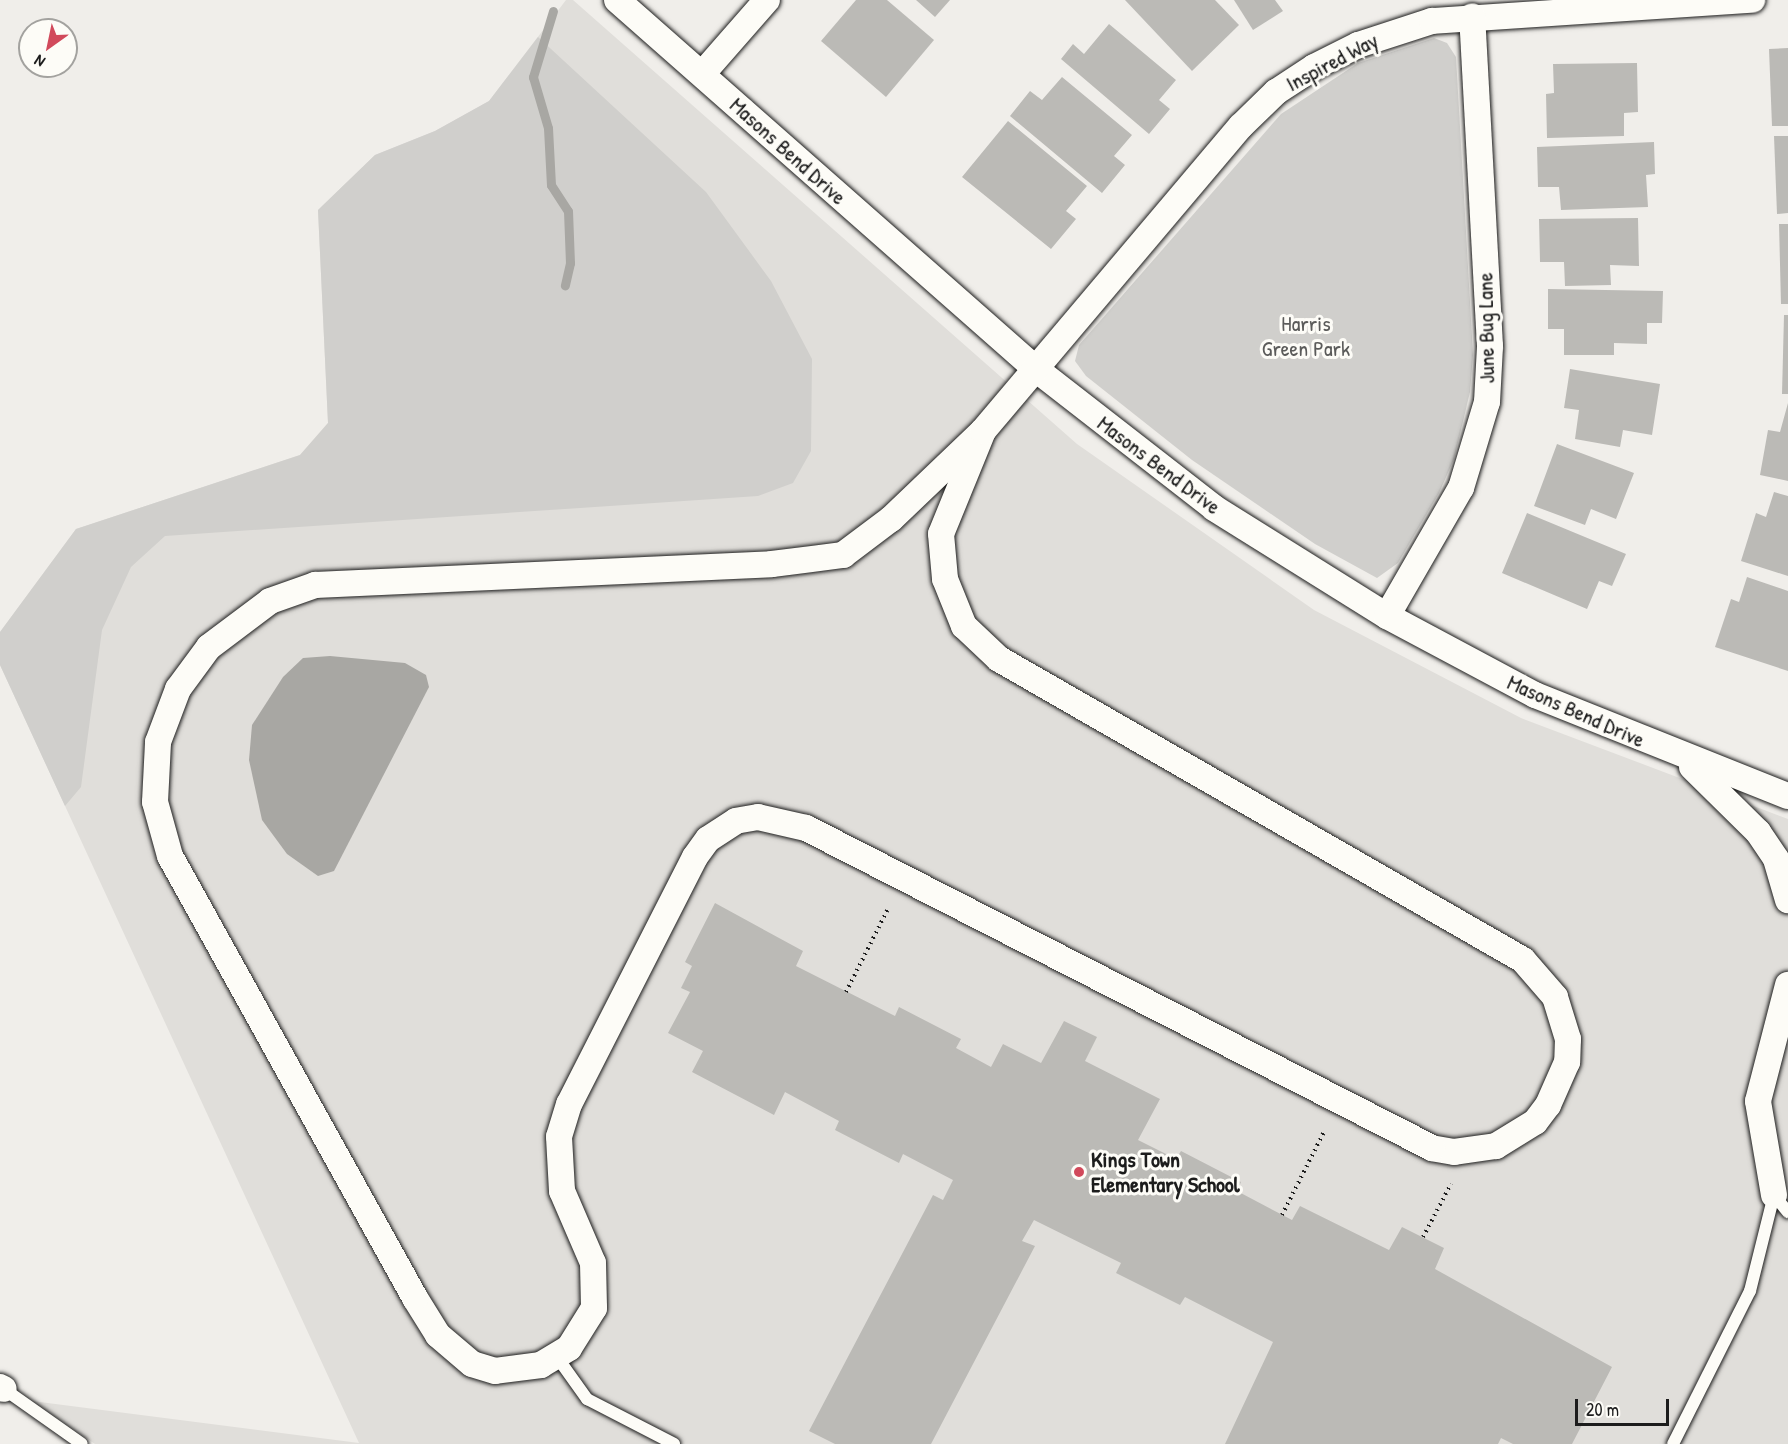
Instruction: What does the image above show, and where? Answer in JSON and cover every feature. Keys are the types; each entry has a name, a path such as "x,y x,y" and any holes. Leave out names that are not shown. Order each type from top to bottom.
{"street":[{"name":"Masons Bend Drive","path":"617,0 1037,370 1214,508 1387,616 1535,695 1683,758 1788,796"},
{"path":"703,74 767,0"},
{"name":"Inspired Way","path":"983,431 1276,92 1358,45 1412,26 1473,15 1752,0"},
{"name":"June Bug Lane","path":"1387,616 1461,488 1487,402 1490,346 1473,15"},
{"path":"983,431 945,515 940,545 952,603 980,643 1523,960 1542,978 1563,1017 1568,1039 1561,1082 1535,1122 1511,1139 1478,1150 1432,1148 806,828 758,817 736,821 708,838 695,857 569,1104 557,1165 597,1285 594,1308 580,1335 557,1357 516,1371 472,1364 438,1335 415,1298 170,856 155,802 154,769 166,714 208,646 250,612 296,590 343,582 816,561 864,542 983,431"},
{"path":"1683,758 1758,832 1776,859 1788,900"},
{"path":"1781,1203 1758,1101 1788,985"}],"lane":[{"path":"1673,1444 1750,1291 1781,1203"},
{"path":"557,1357 587,1399 674,1444"},
{"path":"2,1388 82,1444"}],"path":[{"path":"846,992 890,907"},
{"path":"1282,1215 1324,1131"},
{"path":"1423,1238 1451,1184"}],"shaded area":[{"path":"566,0 573,0 1077,444 1314,610 1521,718 1788,819 1788,1444 95,1444 32,1401 359,1443 0,665 0,632 76,529 300,455 328,423 318,210 375,155 435,131 489,101"},
{"path":"330,656 405,663 426,675 429,687 334,871 318,876 287,854 262,820 249,760 252,725 283,677 303,658"}],"green space":[{"path":"538,37 706,192 771,281 812,359 811,451 793,483 758,496 165,536 131,567 102,630 81,787 65,806 0,665 0,632 76,529 300,455 328,423 318,210 375,155 435,131 489,101"},
{"name":"Harris Green Park","path":"1434,38 1447,43 1456,57 1473,355 1470,392 1454,459 1439,493 1398,563 1377,578 1315,544 1192,460 1086,376 1075,361 1079,345 1281,114 1358,63"}],"building":[{"path":"856,0 887,0 934,40 886,97 821,41"},
{"path":"916,0 950,0 935,17"},
{"path":"1125,0 1215,0 1239,25 1192,71"},
{"path":"1234,0 1275,0 1283,11 1253,30"},
{"path":"1109,24 1176,80 1159,100 1170,109 1149,134 1061,59 1073,44 1084,54"},
{"path":"1788,48 1788,126 1772,126 1769,49"},
{"path":"1637,63 1638,112 1624,113 1624,136 1547,138 1546,94 1554,93 1553,64"},
{"path":"1062,77 1132,135 1114,156 1125,165 1102,193 1010,116 1030,91 1042,100"},
{"path":"1008,121 1087,186 1066,211 1076,219 1051,249 962,177"},
{"path":"1774,136 1788,136 1788,213 1777,214"},
{"path":"1654,142 1655,174 1646,175 1648,207 1561,210 1559,187 1538,187 1537,147"},
{"path":"1638,218 1639,266 1610,265 1611,285 1565,286 1564,262 1540,262 1539,219"},
{"path":"1779,224 1788,224 1788,304 1781,304"},
{"path":"1548,289 1663,291 1662,323 1647,323 1647,344 1614,343 1614,355 1564,355 1564,329 1548,329"},
{"path":"1784,315 1788,315 1788,394 1782,394"},
{"path":"1570,369 1660,384 1652,435 1623,430 1620,447 1575,439 1579,410 1564,408"},
{"path":"1788,403 1788,481 1760,475 1768,430 1780,432"},
{"path":"1557,444 1634,473 1616,519 1591,509 1585,525 1534,506"},
{"path":"1774,492 1788,496 1788,576 1741,561 1756,513 1766,517"},
{"path":"1527,513 1626,554 1612,586 1599,581 1587,609 1502,573"},
{"path":"1747,577 1788,591 1788,671 1715,647 1731,599 1739,602"},
{"name":"Kings Town Elementary School","path":"715,903 803,951 796,966 895,1016 899,1007 961,1039 956,1048 991,1067 1003,1044 1041,1063 1064,1021 1097,1037 1085,1061 1160,1099 1138,1140 1176,1159 1181,1151 1241,1182 1237,1191 1292,1220 1300,1206 1389,1250 1402,1227 1444,1248 1435,1269 1612,1367 1572,1444 1513,1444 1501,1438 1498,1444 1225,1444 1273,1342 1185,1297 1180,1305 1116,1273 1121,1263 1034,1220 1022,1241 1035,1246 931,1444 835,1444 809,1431 933,1195 943,1200 953,1180 903,1154 899,1163 835,1130 839,1121 785,1092 774,1115 692,1072 703,1051 668,1033 690,992 681,988 692,966 685,962"}],"waterway":[{"path":"553,11 533,77 548,128 551,185 568,211 570,263 565,285"}],"place":[{"name":"Kings Town Elementary School","path":"1079,1172"}]}
